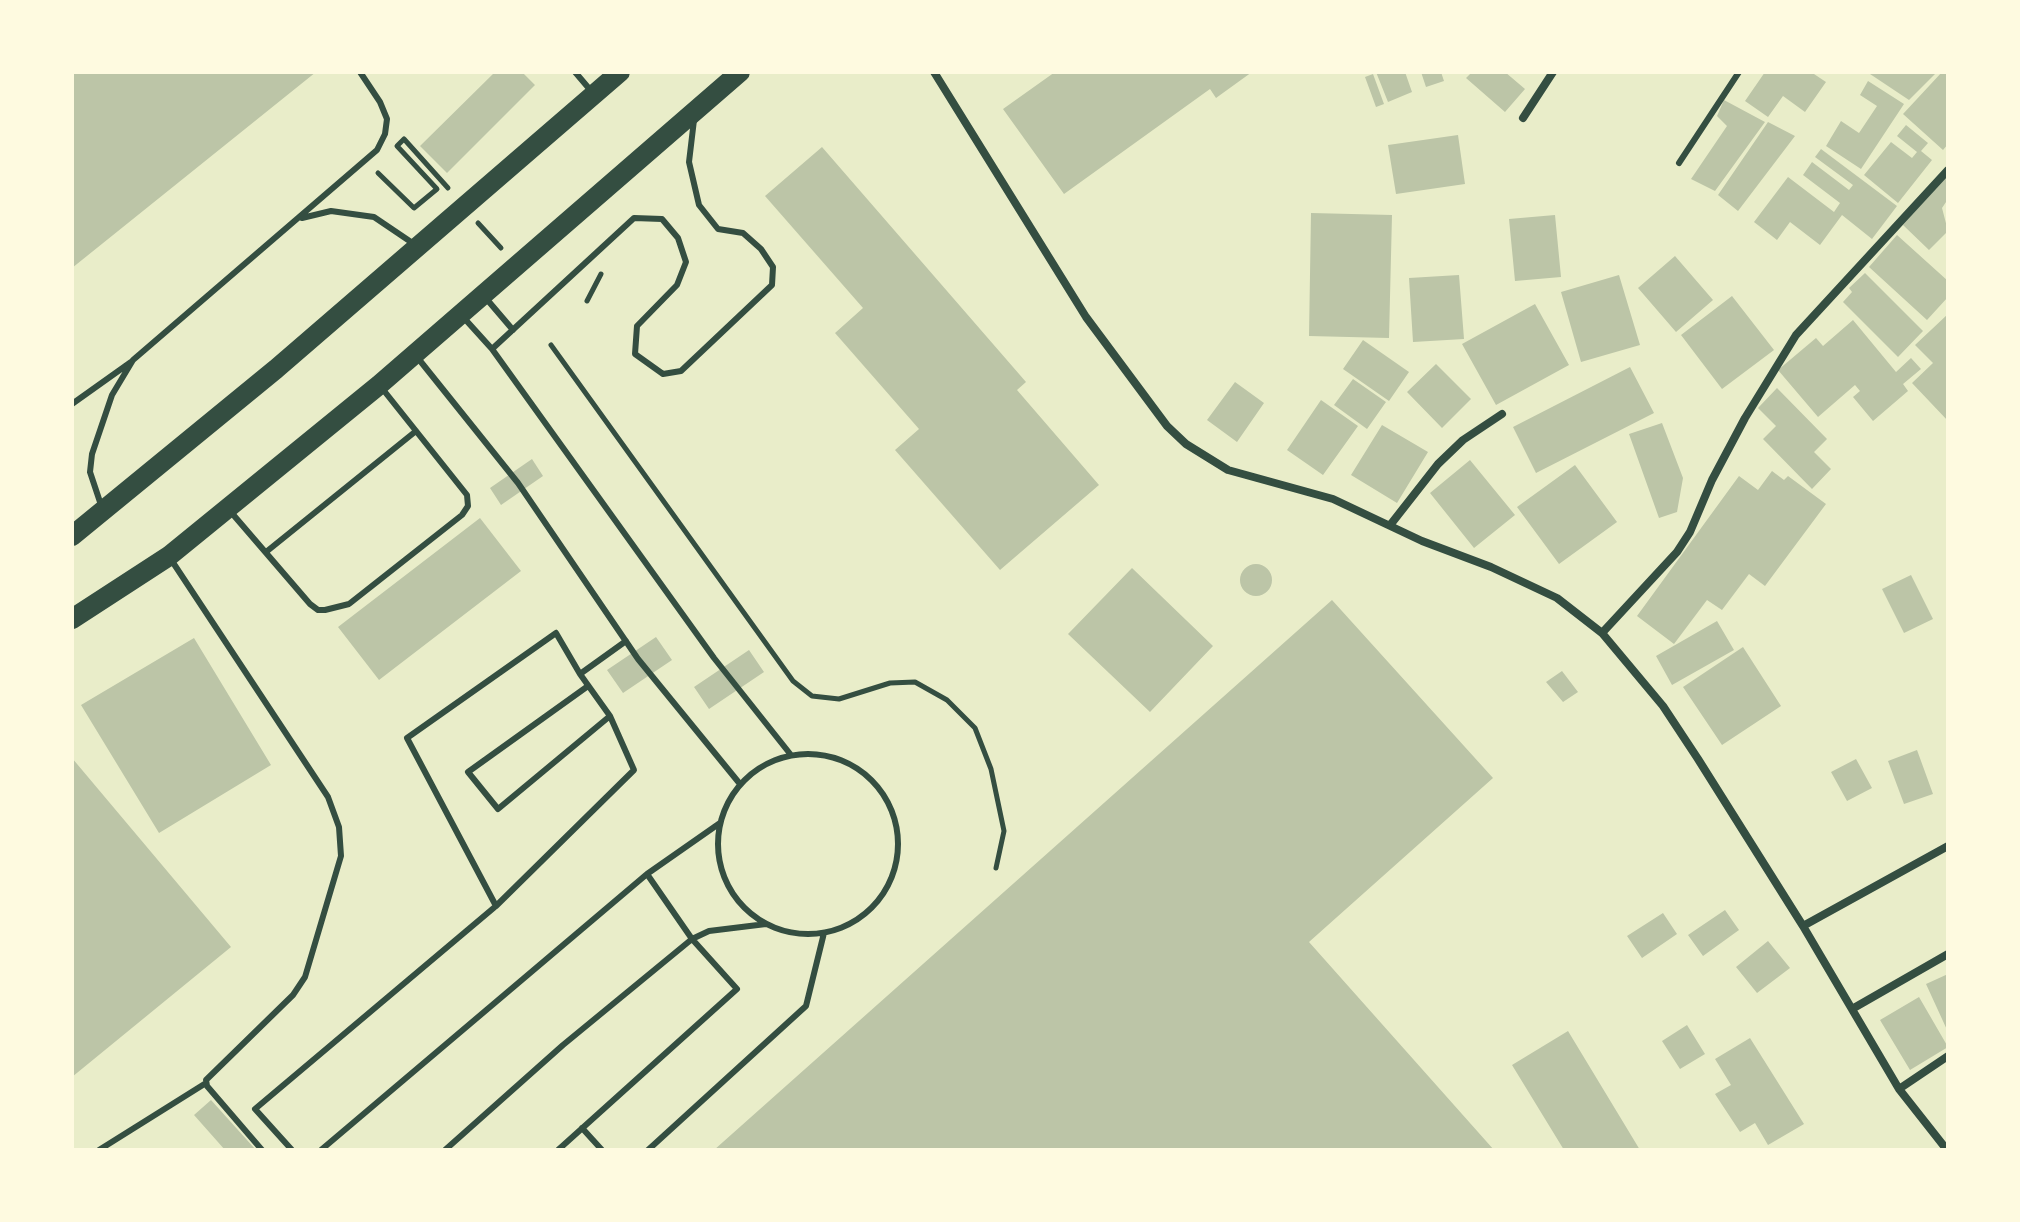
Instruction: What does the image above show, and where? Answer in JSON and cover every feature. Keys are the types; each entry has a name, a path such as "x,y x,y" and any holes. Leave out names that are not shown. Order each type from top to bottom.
{"main road":[{"path":"75,526 103,511 276,369 620,72"},
{"path":"72,619 169,556 379,385 740,72"}],"street":[{"path":"934,72 1086,317 1167,426 1186,444 1228,470 1333,499 1422,541 1491,567 1557,598 1602,633 1663,706 1803,926 1899,1089 1947,1150"},
{"path":"1523,118 1553,72"},
{"path":"1602,633 1677,552 1690,532 1712,480 1745,418 1796,335 1948,170"},
{"path":"1391,524 1438,464 1463,440 1502,414"},
{"path":"1803,926 1948,846"},
{"path":"1852,1009 1948,954"},
{"path":"1899,1089 1948,1056"}],"lane":[{"path":"72,404 133,360 377,150 385,134 387,119 370,84 360,72"},
{"path":"575,72 594,95"},
{"path":"1679,163 1739,72"},
{"path":"492,349 634,218 662,219 678,238 686,262 677,285 637,326 635,354 663,374 681,371 772,285 773,267 761,249 743,233 718,229 699,205 689,162 696,111"},
{"path":"299,219 331,211 374,217 418,247"},
{"path":"484,296 513,330"},
{"path":"462,316 492,349 714,658 791,755"},
{"path":"415,355 518,483 626,641 740,784"},
{"path":"103,511 90,472 92,454 112,395 133,360"},
{"path":"228,508 318,610 349,604 462,515 468,506 467,495 379,385"},
{"path":"266,552 416,431"},
{"path":"99,1150 206,1083 208,1076 293,995 305,977 341,856 339,827 328,797 169,556"},
{"path":"292,1150 255,1109 496,906 634,770 610,716 556,633 407,738 496,906"},
{"path":"580,674 626,641"},
{"path":"588,686 468,772 498,809 610,716"},
{"path":"791,755 823,755 853,766 877,786 893,813 898,845 893,875 877,902 854,922 824,933 794,934 766,924 742,906 726,881 718,853 724,808 740,784 762,766 791,755"},
{"path":"326,1149 647,874 720,823"},
{"path":"558,1150 737,989 692,939 647,874"},
{"path":"445,1150 563,1045 692,939 709,931 766,924"},
{"path":"648,1150 806,1006 824,933"},
{"path":"206,1083 262,1150"},
{"path":"582,1128 602,1150"}],"path":[{"path":"365,162 414,208 437,189 397,146 404,139 449,189"},
{"path":"469,212 510,259"},
{"path":"551,345 793,681 812,696 839,699 890,683 915,682 947,700 975,728 991,769 1004,831 996,868"}],"building":[{"path":"72,72 316,72 72,268"},
{"path":"495,72 522,72 535,85 447,173 420,146"},
{"path":"1055,72 1252,72 1216,98 1210,89 1064,194 1003,109"},
{"path":"1376,72 1405,72 1412,92 1388,102"},
{"path":"1421,72 1441,72 1444,81 1426,87"},
{"path":"1472,72 1505,72 1525,89 1505,112 1466,78"},
{"path":"1765,72 1811,72 1826,82 1805,112 1783,96 1768,117 1745,101"},
{"path":"1867,72 1937,72 1909,100"},
{"path":"1942,72 1948,72 1948,144 1943,150 1903,114"},
{"path":"1373,74 1384,104 1376,107 1365,77"},
{"path":"1868,81 1904,104 1861,169 1826,146 1841,121 1859,133 1877,106 1860,95"},
{"path":"1724,100 1765,122 1715,191 1691,179 1727,126 1717,116"},
{"path":"1768,122 1795,136 1738,211 1718,195"},
{"path":"1906,125 1928,143 1921,151 1932,160 1898,203 1864,175 1891,142 1912,158 1917,152 1897,136"},
{"path":"1458,135 1465,184 1396,194 1388,145"},
{"path":"822,147 1026,382 1017,390 1099,485 1000,570 895,450 919,429 835,333 863,308 765,196"},
{"path":"1821,149 1897,206 1872,239 1842,215 1820,245 1790,222 1777,240 1754,222 1788,177 1834,212 1840,203 1803,175 1812,162 1849,190 1853,185 1815,157"},
{"path":"1948,174 1948,199 1942,208 1948,231 1929,250 1903,225"},
{"path":"1311,213 1392,215 1389,338 1309,336"},
{"path":"1555,215 1561,277 1515,281 1509,219"},
{"path":"1897,235 1948,281 1948,297 1927,320 1869,267"},
{"path":"1675,256 1713,300 1676,332 1638,288"},
{"path":"1865,273 1923,331 1898,357 1843,302 1852,292 1849,288"},
{"path":"1459,275 1464,339 1413,342 1409,278"},
{"path":"1619,275 1640,345 1581,362 1561,292"},
{"path":"1732,296 1774,350 1722,389 1681,335"},
{"path":"1535,304 1569,365 1496,405 1462,344"},
{"path":"1948,314 1948,421 1912,383 1933,363 1915,345"},
{"path":"1853,320 1896,372 1911,358 1921,369 1903,384 1908,391 1873,421 1853,397 1860,391 1855,385 1818,417 1778,370 1816,338 1823,346"},
{"path":"1363,340 1409,372 1389,401 1343,369"},
{"path":"1436,364 1471,399 1442,428 1407,392"},
{"path":"1630,367 1654,413 1536,473 1513,427"},
{"path":"1353,379 1386,402 1367,429 1334,405"},
{"path":"1235,382 1264,403 1237,442 1207,420"},
{"path":"1777,388 1827,439 1814,452 1831,469 1812,489 1763,439 1776,426 1758,408"},
{"path":"1321,400 1358,426 1323,475 1287,450"},
{"path":"1662,423 1683,478 1677,512 1659,518 1629,434"},
{"path":"1382,425 1428,452 1397,503 1351,475"},
{"path":"532,459 543,476 501,505 490,488"},
{"path":"1470,460 1515,515 1474,548 1430,493"},
{"path":"1575,465 1617,522 1559,564 1517,507"},
{"path":"1772,471 1784,480 1788,476 1826,504 1765,586 1749,574 1722,610 1707,600 1674,644 1637,616 1739,476 1758,490"},
{"path":"480,518 521,571 379,680 338,627"},
{"path":"1256,564 1268,568 1272,580 1268,592 1256,596 1244,592 1240,580 1244,568"},
{"path":"1132,568 1213,646 1150,712 1068,634"},
{"path":"1911,575 1933,619 1904,633 1882,589"},
{"path":"1332,600 1493,778 1309,942 1494,1150 714,1150"},
{"path":"1717,621 1734,650 1672,685 1656,656"},
{"path":"656,637 672,660 623,693 607,670"},
{"path":"194,638 271,765 159,833 81,705"},
{"path":"1743,647 1781,706 1722,745 1683,687"},
{"path":"749,650 764,672 709,709 694,687"},
{"path":"1562,671 1578,692 1563,702 1546,682"},
{"path":"1917,750 1933,794 1904,804 1888,761"},
{"path":"72,758 231,947 72,1077"},
{"path":"1856,759 1872,788 1847,801 1831,772"},
{"path":"1725,910 1739,930 1703,956 1688,935"},
{"path":"1663,913 1677,934 1642,958 1627,936"},
{"path":"1768,941 1790,968 1757,993 1736,967"},
{"path":"1948,974 1948,1032 1926,984"},
{"path":"1919,997 1948,1047 1910,1070 1880,1020"},
{"path":"1687,1025 1705,1054 1680,1069 1662,1041"},
{"path":"1568,1031 1640,1150 1564,1150 1512,1065"},
{"path":"1750,1038 1804,1124 1768,1145 1755,1123 1740,1132 1715,1094 1731,1085 1715,1059"},
{"path":"211,1100 256,1150 225,1150 194,1115"}]}
